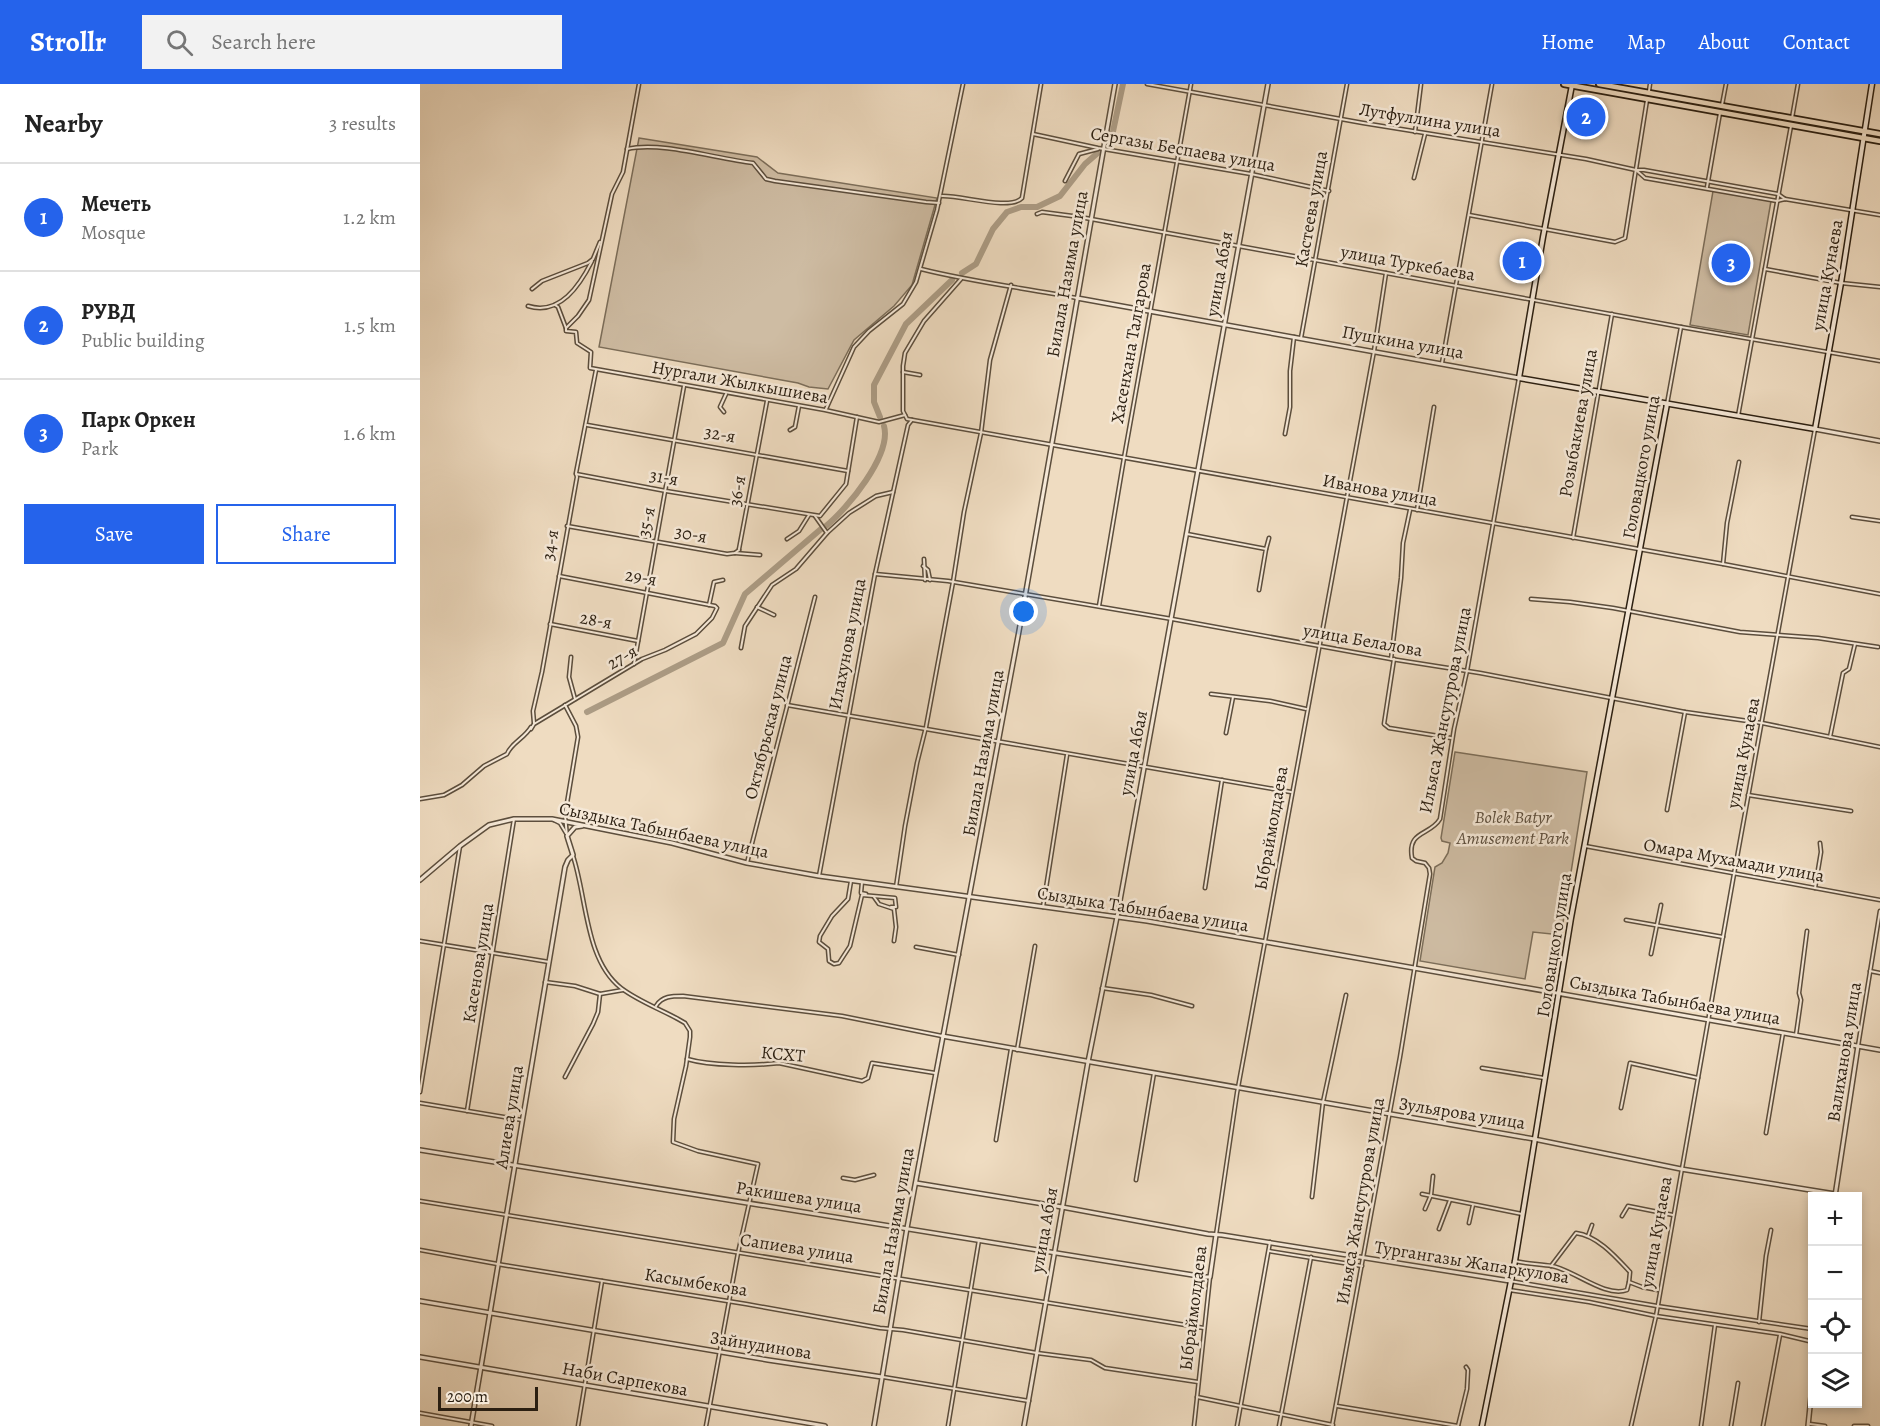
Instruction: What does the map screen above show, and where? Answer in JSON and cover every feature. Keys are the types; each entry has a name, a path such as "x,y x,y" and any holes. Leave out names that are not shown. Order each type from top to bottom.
{"highway":[{"path":"1564,84 1721,109 1865,135 1880,141"},
{"path":"1599,84 1648,96"},
{"path":"1865,135 1880,134"}],"main road":[{"name":"улица Кунаева","path":"1815,429 1841,283 1872,84"},
{"name":"Ильяса Жансугурова улица","path":"1519,378 1572,85"},
{"name":"Пушкина улица","path":"1519,378 1815,429"},
{"name":"Головацкого улица","path":"1482,1426 1515,1262 1533,1139 1560,993 1571,918 1667,404"}],"street":[{"path":"566,328 589,300 612,194 623,172 639,84"},
{"path":"825,410 854,347 869,331 903,304 921,269 939,202 963,84"},
{"path":"940,196 1007,204 1016,203 1022,198 1041,84"},
{"name":"Билала Назима улица","path":"874,1426 935,1073 1026,595 1115,84"},
{"name":"Лутфуллина улица","path":"1148,84 1425,134 1558,154 1636,170 1708,181 1778,194 1785,199"},
{"name":"Хасенхана Талгарова","path":"1099,606 1191,84"},
{"name":"улица Абая","path":"1024,1426 1088,1062 1172,619 1268,84"},
{"name":"Кастеева улица","path":"1301,338 1347,84"},
{"path":"1415,132 1421,84"},
{"path":"1442,363 1458,285 1492,84"},
{"path":"1469,215 1615,242 1622,241 1625,238 1650,84"},
{"path":"1707,187 1726,84"},
{"path":"1738,416 1798,84"},
{"name":"Сергазы Беспаева улица","path":"1033,134 1102,149 1251,174 1329,191"},
{"path":"1414,178 1425,134"},
{"path":"627,149 655,147 753,163 766,179 775,181 939,202"},
{"path":"1065,181 1079,154 1102,149"},
{"name":"Лутфуллина улица","path":"1636,170 1645,178 1777,201 1785,199 1880,215"},
{"name":"улица Туркебаева","path":"1037,214 1042,212 1090,219 1752,340 1880,361"},
{"path":"528,306 534,308 555,305 569,297 593,259 603,234"},
{"path":"532,289 542,281 579,268 593,259"},
{"name":"Пушкина улица","path":"921,269 961,279 1011,285 1519,378"},
{"path":"1765,269 1841,283 1880,287"},
{"name":"Ыбраймолдаева","path":"1194,1426 1210,1277 1238,1089 1306,709 1374,351 1386,273"},
{"path":"905,415 903,411 903,372 905,353 912,339 961,279"},
{"path":"896,887 905,826 981,433 990,360 1011,285"},
{"path":"555,305 558,307 566,331 576,332 577,343 591,352 590,368 597,370"},
{"name":"Розыбакиева улица","path":"1573,538 1612,314"},
{"name":"Головацкого улица","path":"1667,404 1681,327"},
{"path":"1285,434 1290,407 1290,371 1294,337"},
{"name":"Нургали Жылкышиева","path":"597,370 825,410 879,422 905,415"},
{"name":"34-я","path":"534,723 533,711 597,370"},
{"path":"903,372 920,375"},
{"name":"Ильяса Жансугурова улица","path":"1333,1425 1390,1115 1430,874 1430,868 1425,862 1412,858 1412,845 1419,834 1434,826 1440,819 1452,738 1467,671 1519,378"},
{"name":"35-я","path":"634,664 684,386"},
{"path":"724,412 720,407 726,394"},
{"name":"36-я","path":"739,550 767,401"},
{"path":"790,430 795,427 799,406"},
{"path":"1417,510 1434,407"},
{"name":"Иванова улица","path":"905,415 907,419 981,433 1723,564 1880,594"},
{"path":"827,533 815,516 820,516 846,484 857,417"},
{"name":"Илахунова улица","path":"819,876 875,574 908,425 912,420"},
{"name":"32-я","path":"587,425 848,471"},
{"name":"Пушкина улица","path":"1815,429 1880,441"},
{"name":"улица Кунаева","path":"1631,1426 1656,1316 1815,429"},
{"path":"1723,564 1727,523 1739,462"},
{"name":"31-я","path":"576,473 582,476 815,516"},
{"path":"576,480 582,476"},
{"path":"741,648 745,626 772,585 796,569 827,533 858,507 876,496 893,492"},
{"path":"1410,509 1403,543 1384,724 1389,728 1452,738"},
{"path":"787,539 799,531 809,515"},
{"path":"1852,517 1880,521"},
{"name":"30-я","path":"567,526 727,554 760,555"},
{"path":"1187,534 1266,549"},
{"path":"1259,590 1269,538"},
{"path":"735,553 739,550 742,554"},
{"path":"924,559 925,580"},
{"path":"923,566 928,570 930,580"},
{"name":"улица Белалова","path":"875,574 953,582 1099,606 1685,712 1762,723 1880,747"},
{"name":"29-я","path":"559,576 717,608"},
{"path":"710,605 714,582 723,580"},
{"name":"Октябрьская улица","path":"747,863 815,597"},
{"path":"1531,599 1629,611 1734,632 1878,647"},
{"path":"757,607 774,615"},
{"name":"27-я","path":"534,723 634,664 696,634 712,618 717,608"},
{"name":"28-я","path":"550,624 638,641"},
{"path":"1830,737 1843,673 1849,669 1855,643"},
{"path":"571,657 569,677 575,699"},
{"path":"1211,694 1270,701 1306,709"},
{"path":"1226,733 1233,697"},
{"path":"565,705 576,726 578,736 565,815 567,836"},
{"path":"788,705 1291,792"},
{"path":"1666,810 1685,712"},
{"path":"420,799 444,795 484,766 507,754 508,750 531,729 534,723"},
{"path":"1043,907 1067,755"},
{"path":"1205,888 1222,780"},
{"path":"1749,795 1851,811"},
{"name":"Сыздыка Табынбаева улица","path":"420,880 489,825 514,819 552,819 672,843 747,863 819,876 1117,917 1880,1050"},
{"name":"Касенова улица","path":"467,1112 514,819"},
{"path":"552,819 560,823 567,836 597,956 605,970 623,990 684,1023 690,1031 687,1059 676,1106 673,1142 698,1151 758,1164 738,1252 706,1426"},
{"path":"567,836 575,827 584,825"},
{"path":"1815,888 1821,852 1820,843"},
{"path":"420,1092 460,846"},
{"name":"Омара Мухамади улица","path":"1584,846 1880,900"},
{"name":"Алиева улица","path":"471,1424 565,867 573,855"},
{"path":"851,881 848,899 837,909 820,936 819,942 828,949 829,961 834,964 839,963 848,951 862,895 874,896 895,898 896,907 879,903 874,896 861,892 862,882"},
{"path":"1651,954 1661,905"},
{"path":"891,907 894,909 896,919 894,941"},
{"name":"Валиханова улица","path":"1835,1192 1880,911"},
{"path":"1626,920 1723,937"},
{"path":"1796,1035 1807,931"},
{"path":"420,941 549,962"},
{"path":"1017,1050 1035,946"},
{"path":"916,947 959,955"},
{"path":"1870,971 1880,973"},
{"path":"545,982 575,986 600,994 623,990"},
{"path":"1102,988 1151,994 1192,1006"},
{"path":"565,1077 593,1024 598,1012 600,994"},
{"path":"1312,1197 1323,1102 1346,995"},
{"path":"656,1006 659,1001 667,997 683,996 842,1016 942,1036"},
{"path":"1766,1133 1783,1033"},
{"name":"Зульярова улица","path":"942,1036 1533,1139 1681,1169 1817,1192"},
{"path":"996,1140 1011,1049"},
{"name":"КСХТ","path":"687,1059 748,1065 780,1063 862,1081 868,1078 872,1063 935,1073"},
{"path":"1621,1108 1630,1063 1698,1078"},
{"path":"1482,1068 1544,1078"},
{"path":"1136,1180 1154,1073"},
{"path":"420,1103 522,1120"},
{"name":"Ракишева улица","path":"420,1150 1210,1277"},
{"path":"843,1178 855,1180 874,1175"},
{"path":"1425,1209 1431,1195 1433,1176"},
{"name":"Тургангазы Жапаркулова","path":"916,1183 1216,1235 1808,1328"},
{"path":"1422,1194 1522,1214"},
{"path":"1439,1229 1450,1200"},
{"name":"Сапиева улица","path":"420,1201 1204,1328"},
{"path":"1469,1223 1473,1205"},
{"path":"1622,1216 1628,1206 1673,1215"},
{"path":"1588,1236 1592,1225"},
{"path":"1759,1322 1771,1230"},
{"path":"1515,1262 1564,1269 1582,1279 1614,1290 1622,1292 1627,1290 1630,1272 1612,1254 1588,1236 1576,1233 1551,1266"},
{"path":"948,1426 979,1240"},
{"path":"1237,1426 1270,1242"},
{"name":"Касымбекова","path":"420,1250 889,1329 1091,1360 1105,1368 1198,1382"},
{"path":"1269,1251 1362,1266"},
{"path":"1279,1426 1311,1257"},
{"path":"578,1426 602,1281"},
{"path":"1629,1282 1660,1290"},
{"name":"Тургангазы Жапаркулова","path":"1509,1290 1589,1302 1656,1316 1780,1334 1808,1341"},
{"name":"Зайнудинова","path":"420,1301 1029,1401"},
{"path":"1701,1426 1716,1324"},
{"path":"1763,1426 1780,1334"},
{"path":"1812,1354 1809,1425 1824,1426"},
{"name":"Наби Сарпекова","path":"420,1357 825,1426"},
{"path":"1336,1406 1458,1426 1467,1389 1468,1370 1466,1367"},
{"path":"1731,1426 1738,1383"},
{"path":"1196,1397 1333,1425"},
{"path":"420,1413 492,1426"},
{"path":"1854,1426 1869,1426"}],"green space":[{"path":"639,138 757,157 778,173 937,198 912,285 894,306 854,340 828,389 599,347"},
{"path":"1713,191 1771,201 1748,335 1690,325"},
{"name":"Bolek Batyr Amusement Park","path":"1455,752 1587,772 1561,935 1533,932 1525,979 1420,961 1435,867 1442,863 1448,853 1450,843 1442,841 1441,838"}],"waterway":[{"path":"1107,145 1111,141 1123,84"},
{"path":"962,273 976,264 993,229 1007,212 1021,207 1037,207 1060,196 1085,164 1100,151"},
{"path":"880,417 874,402 874,385 906,324 952,280"},
{"path":"826,526 856,495 875,466 885,438 884,426"},
{"path":"587,712 723,643 745,594 821,529"}],"place":[{"name":"РУВД","path":"1586,117"},
{"name":"Мечеть","path":"1522,261"},
{"name":"Парк Оркен","path":"1731,263"}]}
